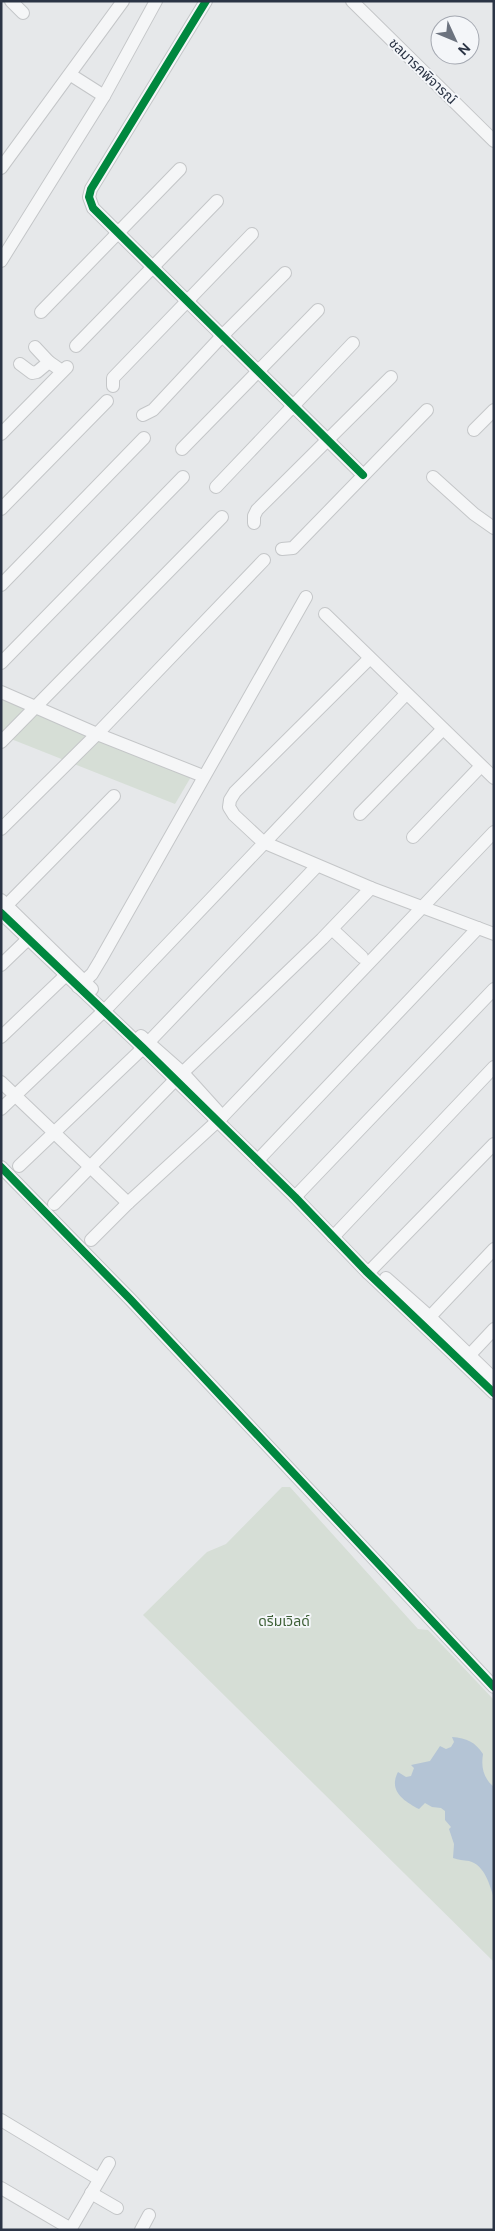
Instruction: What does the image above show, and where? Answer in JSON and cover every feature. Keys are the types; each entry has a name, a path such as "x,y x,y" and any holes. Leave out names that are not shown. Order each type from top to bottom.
{"street":[{"path":"11,1 23,12"},
{"path":"1,168 123,1"},
{"path":"1,262 104,96 156,1"},
{"path":"206,1 91,189 89,197 93,208 363,475"},
{"name":"ชลมารคพิจารณ์","path":"360,4 494,141"},
{"path":"71,74 104,96"},
{"path":"41,312 180,169"},
{"path":"76,346 217,201"},
{"path":"113,386 113,378 252,234"},
{"path":"143,415 153,410 222,336 285,273"},
{"path":"182,449 318,310"},
{"path":"216,486 354,343"},
{"path":"1,434 64,369 49,362 35,347"},
{"path":"20,364 32,373 37,372 49,362"},
{"path":"254,524 254,516 257,510 390,377"},
{"path":"1,509 107,401"},
{"path":"282,550 293,548 427,410"},
{"path":"474,430 494,410"},
{"path":"1,585 144,438"},
{"path":"1,663 183,477"},
{"path":"433,477 474,514 494,528"},
{"path":"1,742 222,517"},
{"path":"1,829 97,734 264,560"},
{"path":"81,984 92,974 101,959 306,597"},
{"path":"324,614 494,778"},
{"path":"369,659 235,792 230,800 229,807 234,815 263,842 371,888 494,934"},
{"path":"1,692 37,706 97,734 204,776"},
{"path":"1,1109 106,1008 406,694"},
{"path":"360,814 443,729"},
{"path":"413,836 481,766"},
{"path":"3,907 114,796"},
{"path":"91,1240 128,1203 220,1119 494,832"},
{"path":"19,1166 146,1045 317,866"},
{"path":"54,1204 179,1076 332,929 371,888"},
{"path":"3,907 28,939 66,975 81,984"},
{"path":"3,907 81,984 179,1076 336,1233 367,1272 427,1320 466,1359 494,1393"},
{"path":"260,1158 478,928"},
{"path":"332,929 362,958"},
{"path":"1,965 28,939"},
{"path":"1,1036 66,975"},
{"path":"298,1195 494,989"},
{"path":"336,1233 494,1067"},
{"path":"1,1082 128,1203"},
{"path":"367,1272 494,1144"},
{"path":"1,1167 130,1299 494,1687"},
{"path":"427,1320 494,1249"},
{"path":"466,1359 494,1329"},
{"path":"466,1359 494,1379"},
{"path":"1,2120 99,2179"},
{"path":"1,2188 71,2229 109,2162"},
{"path":"91,2193 117,2208"},
{"path":"140,2230 149,2215"}],"green space":[{"path":"1,690 195,770 175,804 1,735"},
{"name":"ดรีมเวิลด์","path":"282,1487 290,1487 418,1629 428,1630 494,1700 494,1962 143,1615 207,1552 226,1544"}],"water":[{"path":"452,1737 470,1741 480,1750 483,1754 482,1763 487,1780 494,1787 494,1898 486,1876 475,1863 453,1858 454,1844 449,1829 451,1827 445,1820 445,1811 425,1803 419,1809 403,1799 396,1790 395,1779 398,1772 406,1777 411,1776 414,1768 411,1765 430,1761 440,1746 446,1749 451,1747 454,1742"}],"cycle path":[{"path":"206,1 91,189 89,197 93,208 363,475"},
{"path":"1,913 143,1048 295,1197 366,1271 494,1393"},
{"path":"1,1167 130,1299 494,1687"}]}
